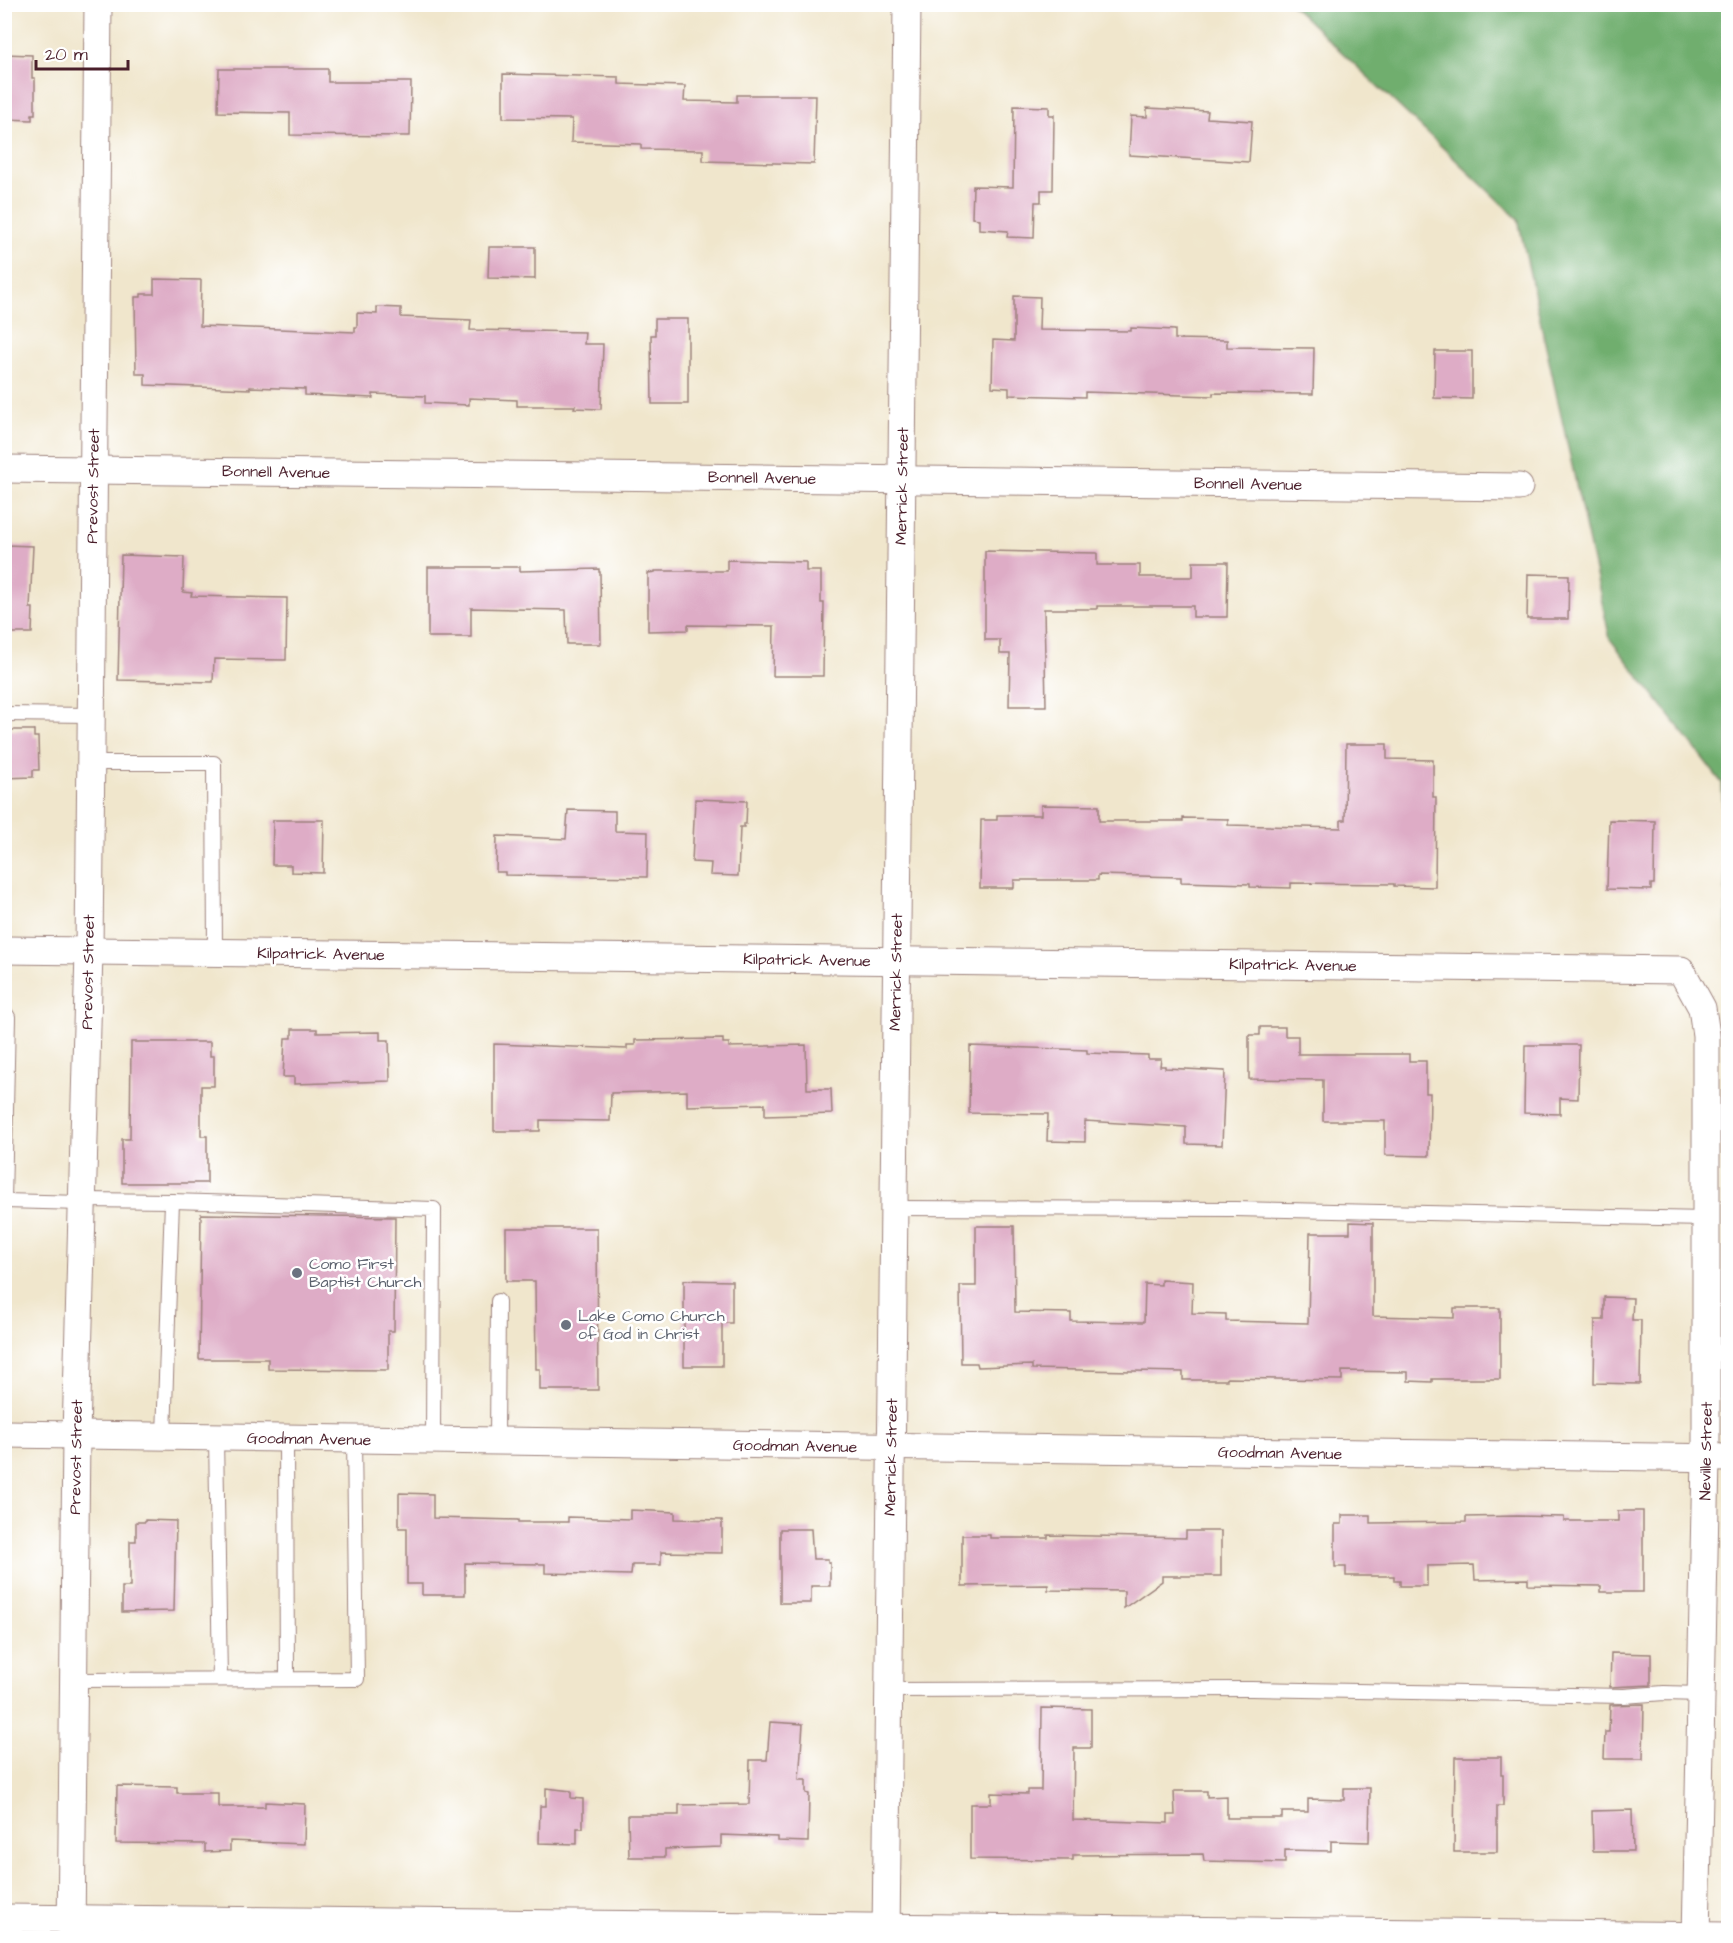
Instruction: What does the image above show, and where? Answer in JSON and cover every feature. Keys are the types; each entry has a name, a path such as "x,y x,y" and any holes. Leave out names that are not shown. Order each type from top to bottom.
{"street":[{"name":"Prevost Street","path":"71,1929 75,1435 89,952 98,4"},
{"name":"Merrick Street","path":"886,1933 907,4"},
{"name":"Bonnell Avenue","path":"4,469 1519,487"},
{"name":"Kilpatrick Avenue","path":"4,950 1681,970"},
{"name":"Neville Street","path":"1681,970 1702,1008 1706,1035 1706,1219 1717,1459 1701,1694 1696,1937"},
{"name":"Goodman Avenue","path":"4,1434 1717,1459"},
{"path":"4,1918 71,1929 1728,1936"}],"lane":[{"path":"4,714 91,715"},
{"path":"91,763 214,763 214,953"},
{"path":"4,1011 8,1017 4,1201 172,1201 434,1209 433,1440"},
{"path":"164,1436 172,1201"},
{"path":"893,1208 1235,1209 1706,1219"},
{"path":"497,1442 498,1301"},
{"path":"216,1437 220,1679"},
{"path":"286,1438 287,1679"},
{"path":"73,1680 357,1679 354,1439"},
{"path":"888,1690 1251,1689 1624,1696 1664,1693 1701,1694"}],"green space":[{"path":"1292,5 1728,5 1728,975 1722,783 1610,639 1518,219"}],"building":[{"path":"4,54 32,55 32,78 35,78 35,114 32,114 32,120 4,119"},
{"path":"219,69 328,69 328,82 411,82 410,136 290,135 290,113 218,112"},
{"path":"503,74 619,77 619,84 685,86 684,101 737,102 737,95 816,95 814,164 703,161 703,150 641,149 641,144 571,142 572,119 503,118"},
{"path":"1014,106 1049,107 1049,115 1054,115 1053,190 1041,190 1041,202 1035,202 1034,238 1007,237 1008,231 979,229 979,219 972,218 973,186 1013,187"},
{"path":"1147,108 1208,111 1207,118 1252,121 1249,162 1129,155 1131,116 1147,117"},
{"path":"489,247 535,247 535,279 488,278"},
{"path":"154,279 201,280 200,326 355,332 357,313 377,314 377,307 401,308 401,317 471,320 470,330 585,332 584,344 603,344 601,409 574,408 575,406 517,406 517,400 469,398 469,405 425,403 425,396 373,394 373,398 305,395 305,389 145,385 145,374 136,374 135,297 141,297 141,294 154,294"},
{"path":"1014,296 1040,297 1039,330 1131,331 1131,328 1175,330 1175,339 1227,340 1227,347 1314,348 1313,394 1213,393 1213,396 1085,392 1085,397 1009,395 1009,388 992,387 993,340 1014,341"},
{"path":"655,319 688,319 688,404 652,404 651,335 655,335"},
{"path":"1435,351 1472,351 1472,399 1434,398"},
{"path":"5,545 33,546 30,608 33,608 32,633 4,633"},
{"path":"985,551 1097,553 1097,565 1140,565 1140,577 1193,577 1193,562 1228,562 1227,617 1193,617 1193,606 1097,606 1097,609 1044,609 1046,706 1009,706 1010,654 1000,654 1000,640 985,640"},
{"path":"121,555 184,557 183,592 192,593 191,596 287,598 286,660 214,659 213,682 118,680"},
{"path":"727,560 806,562 806,571 821,571 821,603 824,603 823,676 773,676 774,626 688,625 688,630 648,631 648,573 655,571 727,571"},
{"path":"428,567 520,567 520,571 599,569 601,644 567,644 566,610 471,608 471,637 428,637"},
{"path":"1528,574 1569,575 1568,619 1527,619"},
{"path":"4,730 34,730 34,737 38,737 39,770 33,770 33,777 4,778"},
{"path":"1346,744 1387,744 1387,759 1433,760 1433,797 1436,797 1435,887 1394,886 1394,884 1291,883 1291,888 1250,887 1250,884 1181,882 1181,877 1098,875 1098,880 1014,880 1014,888 980,888 981,820 997,820 997,815 1041,815 1041,805 1099,806 1099,821 1228,819 1228,825 1341,828 1341,820 1345,820"},
{"path":"695,799 747,801 746,824 740,827 738,876 710,875 711,863 692,862"},
{"path":"568,810 615,811 615,831 648,832 647,877 505,875 505,872 496,872 497,836 566,839"},
{"path":"273,820 324,820 323,873 291,872 291,865 272,865"},
{"path":"1609,820 1655,821 1654,884 1651,884 1651,890 1607,889"},
{"path":"1260,1027 1285,1027 1285,1036 1298,1036 1298,1054 1409,1054 1409,1061 1426,1061 1426,1093 1430,1093 1429,1156 1385,1155 1385,1121 1323,1121 1323,1080 1249,1079 1249,1035 1260,1035"},
{"path":"292,1029 317,1029 317,1033 380,1032 380,1040 389,1040 390,1081 294,1084 294,1077 283,1077 285,1038 292,1038"},
{"path":"723,1039 723,1043 729,1043 729,1047 806,1045 807,1089 831,1089 832,1114 765,1116 765,1104 687,1106 687,1091 611,1093 610,1121 540,1120 540,1131 494,1131 494,1044 627,1049 627,1045 635,1045 635,1040"},
{"path":"131,1042 210,1042 210,1056 214,1056 214,1086 201,1086 201,1136 207,1136 207,1183 122,1183 122,1139 130,1139"},
{"path":"1525,1045 1579,1045 1578,1099 1560,1098 1560,1114 1524,1113"},
{"path":"970,1046 1087,1050 1087,1053 1148,1055 1148,1059 1161,1059 1160,1066 1165,1066 1165,1068 1225,1071 1222,1145 1186,1144 1186,1127 1085,1121 1085,1142 1047,1141 1048,1114 969,1113"},
{"name":"Como First Baptist Church","path":"201,1214 395,1217 394,1331 388,1331 388,1370 268,1369 268,1359 199,1359"},
{"path":"1350,1222 1373,1223 1373,1316 1454,1318 1454,1308 1500,1308 1500,1379 1408,1381 1408,1372 1342,1371 1342,1380 1227,1378 1227,1380 1183,1380 1183,1372 1032,1369 1032,1365 978,1367 977,1363 961,1363 960,1286 976,1286 976,1226 1014,1226 1015,1312 1071,1313 1071,1321 1144,1322 1145,1284 1161,1285 1161,1280 1193,1282 1192,1313 1226,1314 1226,1321 1308,1323 1310,1233 1350,1233"},
{"name":"Lake Como Church of God in Christ","path":"506,1228 597,1228 598,1390 540,1390 540,1369 536,1369 535,1281 506,1281"},
{"path":"684,1280 732,1281 732,1323 722,1323 722,1366 684,1366"},
{"path":"1604,1297 1633,1298 1632,1320 1641,1320 1640,1384 1594,1383 1595,1320 1604,1320"},
{"path":"399,1493 433,1494 433,1518 568,1522 568,1517 630,1519 630,1510 675,1512 675,1519 722,1520 722,1553 661,1552 661,1565 632,1565 631,1575 545,1573 545,1564 465,1563 465,1595 422,1595 422,1584 407,1584 407,1528 399,1528"},
{"path":"1618,1511 1643,1511 1643,1592 1601,1592 1601,1586 1528,1585 1528,1579 1475,1580 1474,1565 1427,1566 1427,1586 1400,1586 1400,1581 1394,1581 1394,1576 1346,1576 1346,1567 1335,1567 1335,1524 1342,1524 1342,1515 1370,1515 1370,1523 1466,1522 1466,1517 1517,1516 1564,1517 1564,1521 1618,1521"},
{"path":"145,1520 176,1521 174,1611 122,1612 122,1587 130,1587 130,1541 136,1541 136,1522 145,1522"},
{"path":"780,1529 811,1529 813,1559 828,1559 830,1562 830,1586 811,1586 811,1603 780,1603"},
{"path":"1186,1531 1221,1531 1221,1576 1162,1576 1162,1581 1124,1608 1124,1591 1048,1590 1048,1585 962,1586 962,1535 990,1535 990,1538 1048,1538 1048,1535 1186,1538"},
{"path":"1611,1653 1651,1654 1651,1685 1610,1687"},
{"path":"1644,1704 1643,1759 1604,1759 1605,1732 1609,1732 1610,1705"},
{"path":"1042,1708 1091,1709 1091,1748 1074,1748 1073,1820 1168,1823 1168,1815 1175,1815 1174,1791 1207,1791 1207,1797 1227,1796 1227,1818 1282,1818 1282,1812 1308,1812 1308,1799 1344,1800 1344,1788 1370,1788 1369,1842 1331,1841 1331,1851 1285,1850 1285,1863 1204,1861 1203,1854 1073,1855 1073,1860 970,1859 970,1804 991,1804 991,1793 1028,1794 1028,1790 1041,1790"},
{"path":"770,1722 803,1724 799,1780 806,1780 806,1793 809,1794 808,1842 778,1841 778,1837 721,1835 721,1847 665,1849 665,1857 629,1857 628,1815 679,1815 679,1805 749,1804 750,1760 767,1760"},
{"path":"1455,1757 1501,1757 1503,1806 1497,1806 1497,1852 1454,1852"},
{"path":"117,1786 177,1787 177,1793 218,1793 218,1807 265,1807 265,1802 305,1804 304,1844 230,1841 230,1851 205,1852 205,1844 116,1843"},
{"path":"546,1788 571,1791 571,1798 583,1799 583,1828 577,1828 577,1844 539,1843 540,1806 546,1806"},
{"path":"1632,1810 1633,1851 1593,1851 1592,1811"}],"place":[{"name":"Como First Baptist Church","path":"297,1273"},
{"name":"Lake Como Church of God in Christ","path":"566,1325"}]}
